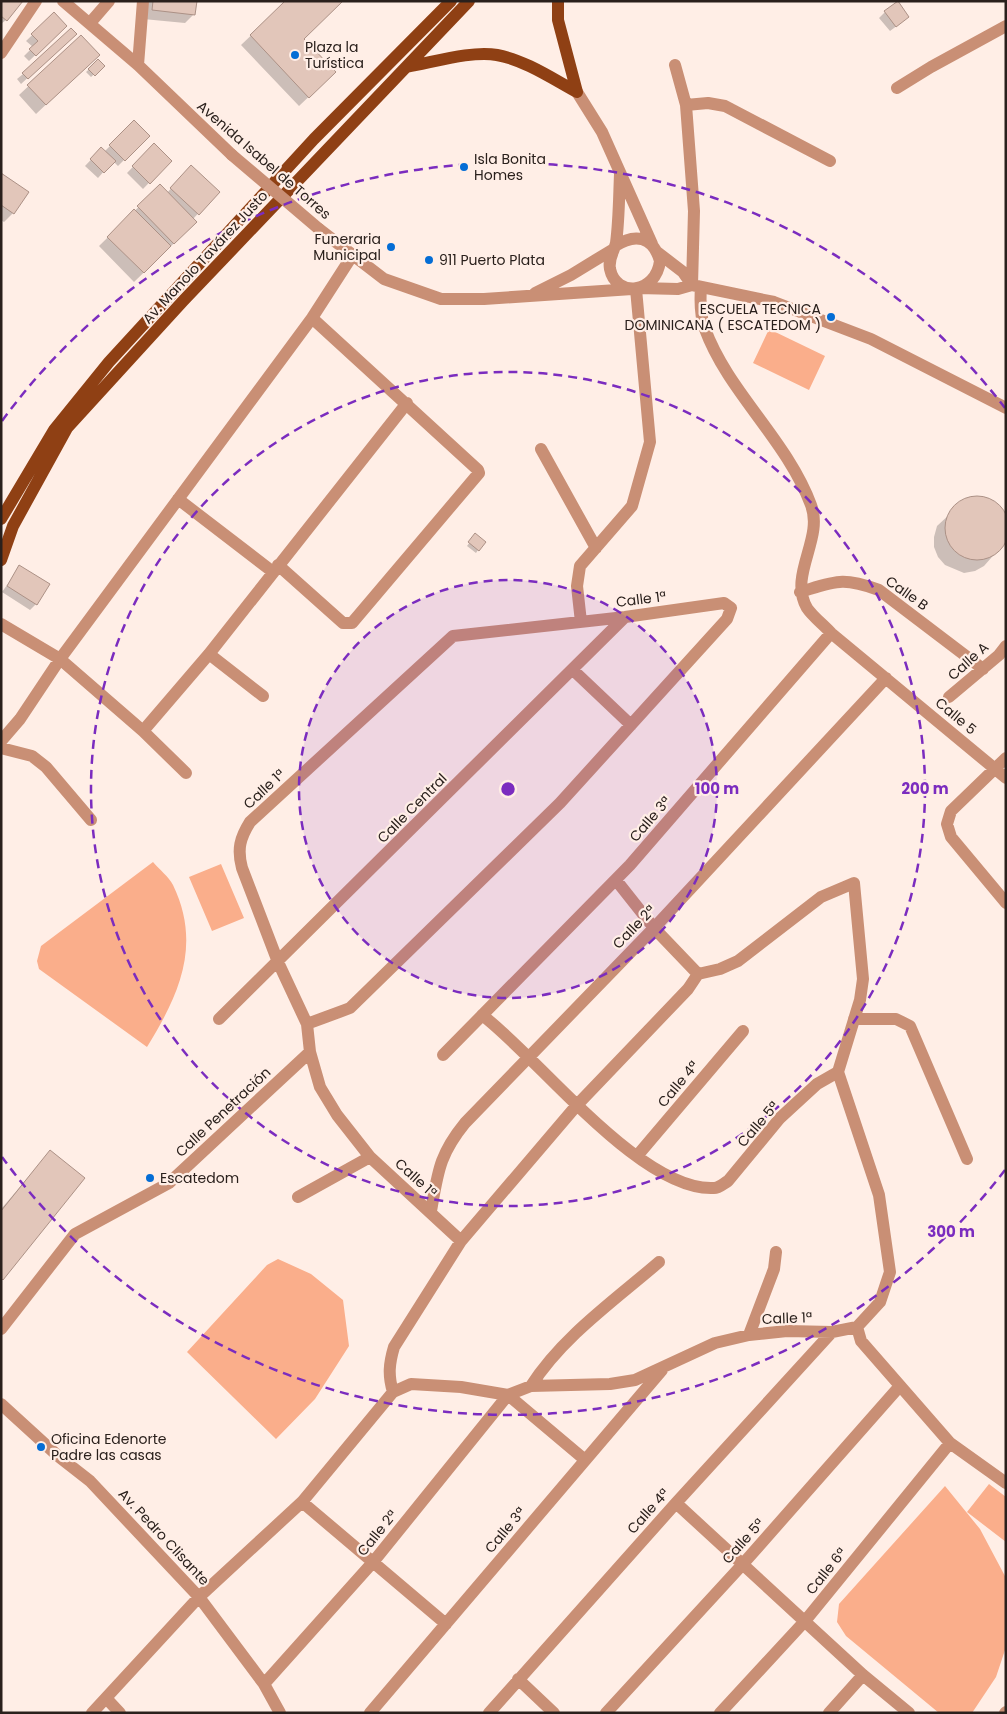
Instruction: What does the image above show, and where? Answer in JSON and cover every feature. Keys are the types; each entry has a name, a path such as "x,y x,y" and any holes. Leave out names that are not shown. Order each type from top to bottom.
{"main road":[{"name":"Av. Manolo Tavárez Justo","path":"1,519 54,430 109,362 314,139 450,1"},
{"name":"Av. Manolo Tavárez Justo","path":"1,560 13,526 67,428 183,301 468,1"},
{"path":"558,1 558,20 577,92"},
{"path":"406,67 496,54 553,78 577,92"}],"street":[{"path":"1,53 36,1"},
{"name":"Avenida Isabel de Torres","path":"63,1 138,64 232,155 352,256 384,279 441,299 636,289 678,290 696,286"},
{"path":"90,23 109,1"},
{"path":"138,64 143,1"},
{"path":"897,88 1006,26"},
{"path":"675,65 686,105 694,211 696,286 704,328 713,348 744,398 792,465 812,506 814,527 800,592"},
{"path":"577,92 602,132 660,261 655,279 648,285 636,289 623,286 615,279 610,270 609,260 614,248 620,174"},
{"path":"686,105 708,103 724,106 830,161"},
{"path":"614,248 627,238 640,238 655,248 696,286 774,302 871,338 1006,408"},
{"name":"Avenida Isabel de Torres","path":"528,296 571,275 614,248"},
{"path":"1,741 20,719 60,659 312,318 352,256"},
{"path":"581,622 577,586 580,566 632,506 650,442 636,289"},
{"path":"178,499 276,568 344,624 352,622 478,477 478,470 312,318"},
{"path":"143,731 209,654 407,403"},
{"path":"541,449 596,548"},
{"name":"Calle B","path":"800,592 840,580 879,590 983,669"},
{"name":"Calle 5","path":"800,592 808,609 831,633 1006,778"},
{"name":"Calle 1ª","path":"461,1241 431,1211 370,1157 337,1115 320,1086 310,1052 307,1024 278,962 238,854 241,837 250,822 453,636 625,617 724,603 731,608 727,619 631,725"},
{"name":"Calle Central","path":"220,1018 625,617"},
{"path":"1,624 60,659 143,731 186,773"},
{"name":"Calle 3ª","path":"444,1055 616,880 831,633"},
{"name":"Calle A","path":"950,697 983,669 1006,646"},
{"path":"209,654 263,696"},
{"path":"307,1024 350,1008 560,804 631,725 573,670"},
{"name":"Calle 2ª","path":"431,1211 441,1160 451,1140 528,1056 654,928 886,678"},
{"path":"1,748 32,756 91,820"},
{"path":"1006,758 951,811 947,824 951,837 1006,903"},
{"path":"616,880 654,928 698,974"},
{"path":"392,1392 388,1376 389,1363 394,1347 461,1241 577,1106 688,990 698,974 738,961 821,896 854,882 863,979 860,1000 838,1072 879,1195 890,1272 880,1302 857,1327 861,1341 898,1386 950,1443 1006,1484"},
{"path":"482,1015 528,1056 577,1106 637,1156"},
{"path":"854,1019 896,1019 910,1026 967,1159"},
{"name":"Calle 4ª","path":"637,1156 743,1031"},
{"name":"Calle Penetración","path":"1,1328 75,1234 168,1183 310,1052"},
{"name":"Calle 5ª","path":"637,1156 669,1176 700,1187 716,1188 728,1182 780,1118 818,1084 838,1072"},
{"path":"298,1197 370,1157"},
{"path":"749,1335 774,1269 776,1252"},
{"path":"530,1386 544,1365 659,1262"},
{"name":"Calle 1ª","path":"508,1395 530,1386 610,1384 635,1380 715,1343 749,1335 787,1331 832,1332 857,1327"},
{"name":"Calle 4ª","path":"489,1713 676,1503 832,1332"},
{"name":"Calle 3ª","path":"370,1713 584,1459 664,1368"},
{"path":"92,1713 199,1596 302,1502 392,1392 411,1384 461,1387 508,1395 584,1459"},
{"name":"Calle 5ª","path":"606,1713 742,1565 898,1386"},
{"name":"Calle 2ª","path":"264,1684 374,1561 508,1395"},
{"name":"Av. Pedro Clisante","path":"1,1404 58,1456 90,1481 199,1596 264,1684 280,1713"},
{"name":"Calle 6ª","path":"720,1713 805,1621 950,1443"},
{"path":"302,1502 374,1561 446,1624"},
{"path":"676,1503 863,1675 909,1713"},
{"path":"829,1713 863,1675"},
{"path":"518,1679 554,1713"},
{"path":"106,1698 120,1713"}],"shaded area":[{"path":"769,329 825,356 809,390 753,363"},
{"path":"153,862 173,885 182,907 186,928 186,949 177,989 169,1008 147,1047 39,969 37,961 41,946"},
{"path":"221,864 244,918 212,931 189,877"},
{"path":"278,1259 311,1274 343,1300 349,1346 315,1399 276,1439 187,1352 267,1265"},
{"path":"989,1484 1006,1497 1006,1542 967,1512"},
{"path":"945,1486 980,1529 1006,1578 1006,1647 996,1677 972,1713 939,1713 846,1636 837,1622 839,1604"}],"building":[{"path":"1,1 23,1 7,21 1,16"},
{"path":"153,1 197,1 195,15 152,10"},
{"name":"Plaza la Turística","path":"285,1 343,1 304,39 336,72 309,98 250,35"},
{"path":"898,1 909,17 896,27 884,11"},
{"path":"54,12 67,26 36,56 29,49 38,41 31,34"},
{"path":"71,28 77,34 28,79 22,73"},
{"path":"81,35 100,55 46,105 27,85"},
{"path":"98,59 105,66 95,76 88,69"},
{"path":"134,120 150,136 125,161 109,145"},
{"path":"154,143 172,161 150,184 132,166"},
{"path":"101,147 116,161 104,173 90,159"},
{"path":"191,165 220,192 199,215 170,188"},
{"path":"1,173 29,192 14,214 1,205"},
{"path":"160,184 197,222 174,244 137,206"},
{"path":"134,209 171,246 144,273 107,237"},
{"path":"977,496 989,498 1000,505 1007,516 1009,528 1007,540 1000,551 989,558 977,560 965,558 954,551 947,540 945,528 947,516 954,505 965,498"},
{"path":"475,533 486,542 479,551 468,542"},
{"path":"19,565 50,584 37,605 7,586"},
{"path":"50,1150 85,1178 3,1280 1,1278 1,1211"}],"place":[{"name":"Plaza la Turística","path":"295,55"},
{"name":"Isla Bonita Homes","path":"464,167"},
{"name":"Funeraria Municipal","path":"391,247"},
{"name":"911 Puerto Plata","path":"429,260"},
{"name":"ESCUELA TECNICA DOMINICANA ( ESCATEDOM )","path":"831,317"},
{"name":"Escatedom","path":"150,1178"},
{"name":"Oficina Edenorte Padre las casas","path":"41,1447"}]}
